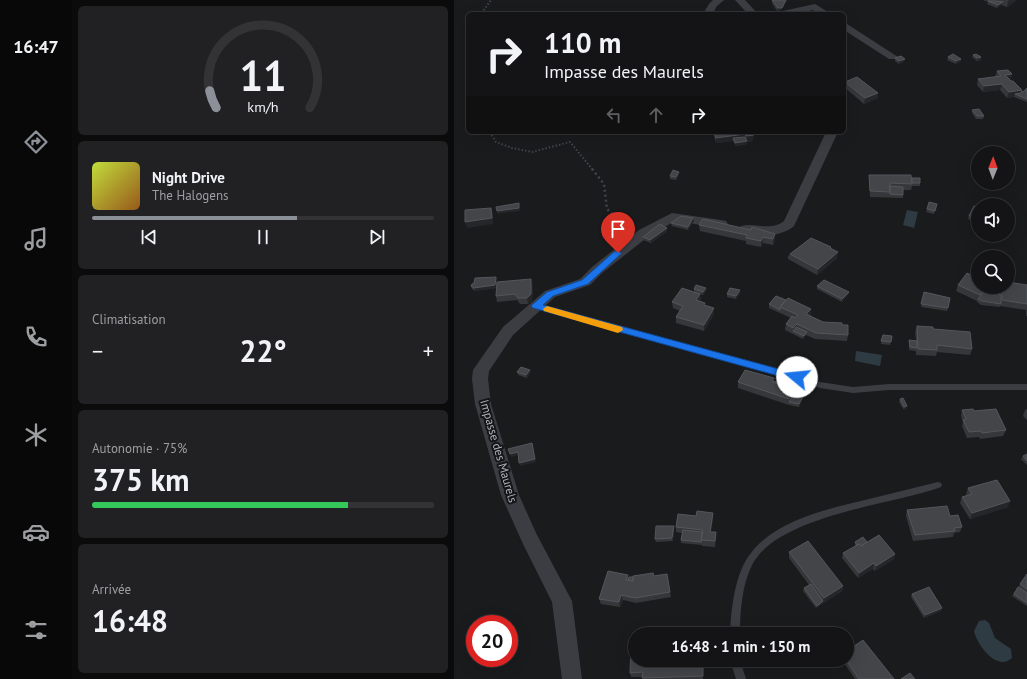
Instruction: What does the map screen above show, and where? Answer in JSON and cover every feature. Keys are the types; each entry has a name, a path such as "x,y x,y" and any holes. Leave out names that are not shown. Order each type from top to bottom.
{"street":[{"path":"709,12 712,6 719,0"},
{"path":"740,0 751,12"},
{"path":"790,12 814,7 823,12"},
{"path":"846,27 893,57"},
{"name":"Impasse des Maurels","path":"572,679 562,601 529,538 510,495 483,404 480,379 481,370 508,331 550,294 585,282 637,238 672,217 680,217 753,230 764,231 783,229 789,223 831,134"}],"lane":[{"path":"536,306 786,374 820,385 853,390 889,387 1027,387"},
{"path":"735,627 735,617 743,579 753,556 769,540 791,527 817,517 938,485"},
{"path":"737,667 741,679"}],"path":[{"path":"484,12 491,0"},
{"path":"491,134 496,142 512,148 532,152 570,142 604,184 608,209 637,238"}],"shaded area":[{"path":"907,210 918,212 914,228 903,225"},
{"path":"856,351 882,355 880,366 855,361"},
{"path":"985,620 989,623 995,638 1011,649 1012,658 1000,662 988,655 983,649 974,631 979,621"}],"building":[{"path":"772,0 786,0 782,8 778,8"},
{"path":"988,1 996,1 1003,2 998,5"},
{"path":"953,54 961,59 956,61 948,57"},
{"path":"976,54 981,57 978,58 973,55"},
{"path":"901,56 905,59 899,61 895,58"},
{"path":"1008,70 1012,74 1005,75 1022,90 1009,92 1002,84 984,86 978,79 1001,76 997,71"},
{"path":"857,77 878,93 865,98 846,82"},
{"path":"1027,88 1027,99 1015,94 1021,93 1022,91 1023,92"},
{"path":"979,109 984,116 977,116 972,110"},
{"path":"715,134 745,134 716,138"},
{"path":"745,134 754,135 746,136"},
{"path":"745,137 747,141 735,143 733,138"},
{"path":"673,170 679,172 676,177 670,176"},
{"path":"869,175 911,175 912,184 890,183 890,192 870,191"},
{"path":"912,178 920,178 920,183 912,183"},
{"path":"890,186 903,187 903,195 890,194"},
{"path":"929,202 937,204 935,211 927,209"},
{"path":"519,203 519,208 497,211 496,207"},
{"path":"491,208 492,218 465,222 465,210"},
{"path":"681,216 693,218 688,227 671,223"},
{"path":"703,219 751,230 752,227 775,234 773,239 763,237 761,241 746,238 747,235 699,225"},
{"path":"660,224 667,228 650,240 643,237"},
{"path":"811,238 831,247 830,248 838,252 818,269 790,254"},
{"path":"967,273 971,275 971,291 958,285"},
{"path":"496,277 495,285 474,288 471,286 474,283 475,278"},
{"path":"531,279 531,294 527,298 518,298 515,294 496,296 497,282"},
{"path":"824,280 849,292 842,299 817,286"},
{"path":"1015,283 1027,285 1027,304 1002,300 1002,294 1015,294"},
{"path":"696,285 706,288 703,292 694,289"},
{"path":"682,288 700,294 696,300 705,303 704,305 714,308 704,325 676,317 683,306 672,302"},
{"path":"730,288 740,290 736,296 727,294"},
{"path":"924,292 950,298 948,308 921,304"},
{"path":"982,294 999,294 1001,295 1001,304 982,301 978,299"},
{"path":"776,296 786,300 780,307 780,310 769,304"},
{"path":"788,298 811,309 806,314 823,322 842,323 842,325 848,325 848,335 816,333 797,324 793,328 786,324 792,316 795,318 798,315 780,307"},
{"path":"917,326 970,332 972,349 937,345 937,350 918,349"},
{"path":"796,327 807,332 804,336 793,331"},
{"path":"883,335 892,336 891,342 881,341"},
{"path":"909,340 917,341 917,348 910,347"},
{"path":"521,367 530,370 526,375 517,372"},
{"path":"745,370 774,378 772,382 794,390 789,399 738,382"},
{"path":"773,382 788,385 787,387"},
{"path":"794,393 803,396 799,404 789,402"},
{"path":"903,398 907,406 904,407 900,399"},
{"path":"973,409 974,411 996,409 1006,430 982,433 981,431 969,432 963,420 966,419 962,410"},
{"path":"532,443 535,459 519,463 518,452 510,454 508,449"},
{"path":"1027,454 1027,461 1023,456"},
{"path":"997,480 1010,501 972,513 962,497 972,494 968,488"},
{"path":"947,506 950,516 958,515 962,527 954,528 955,531 915,535 907,510"},
{"path":"697,511 713,513 710,532 716,532 715,541 701,540 703,530 676,527 678,514 696,516"},
{"path":"656,526 674,526 672,538 655,539"},
{"path":"683,530 702,532 701,542 681,540"},
{"path":"879,535 895,554 876,566 874,563 859,573 843,553 859,544 861,546"},
{"path":"863,537 867,542 861,546 859,544 857,545 855,542"},
{"path":"808,541 843,586 824,598 789,552"},
{"path":"608,571 628,575 626,580 633,581 633,576 653,573 654,576 667,574 670,592 635,598 621,595 619,602 599,599"},
{"path":"1027,574 1027,589 1020,584"},
{"path":"629,577 633,577 633,581 628,580"},
{"path":"811,584 823,601 817,606 804,588"},
{"path":"929,587 942,608 925,615 912,594"},
{"path":"1018,587 1027,593 1027,603 1014,594"},
{"path":"863,640 894,679 859,679 851,667 854,667 854,646"},
{"path":"630,667 703,667 703,676 642,678 643,672 630,673"},
{"path":"910,673 915,679 901,679"}],"slow traffic":[{"path":"547,309 618,330"}],"route":[{"path":"618,253 585,282 550,294 536,306 797,377"}]}
